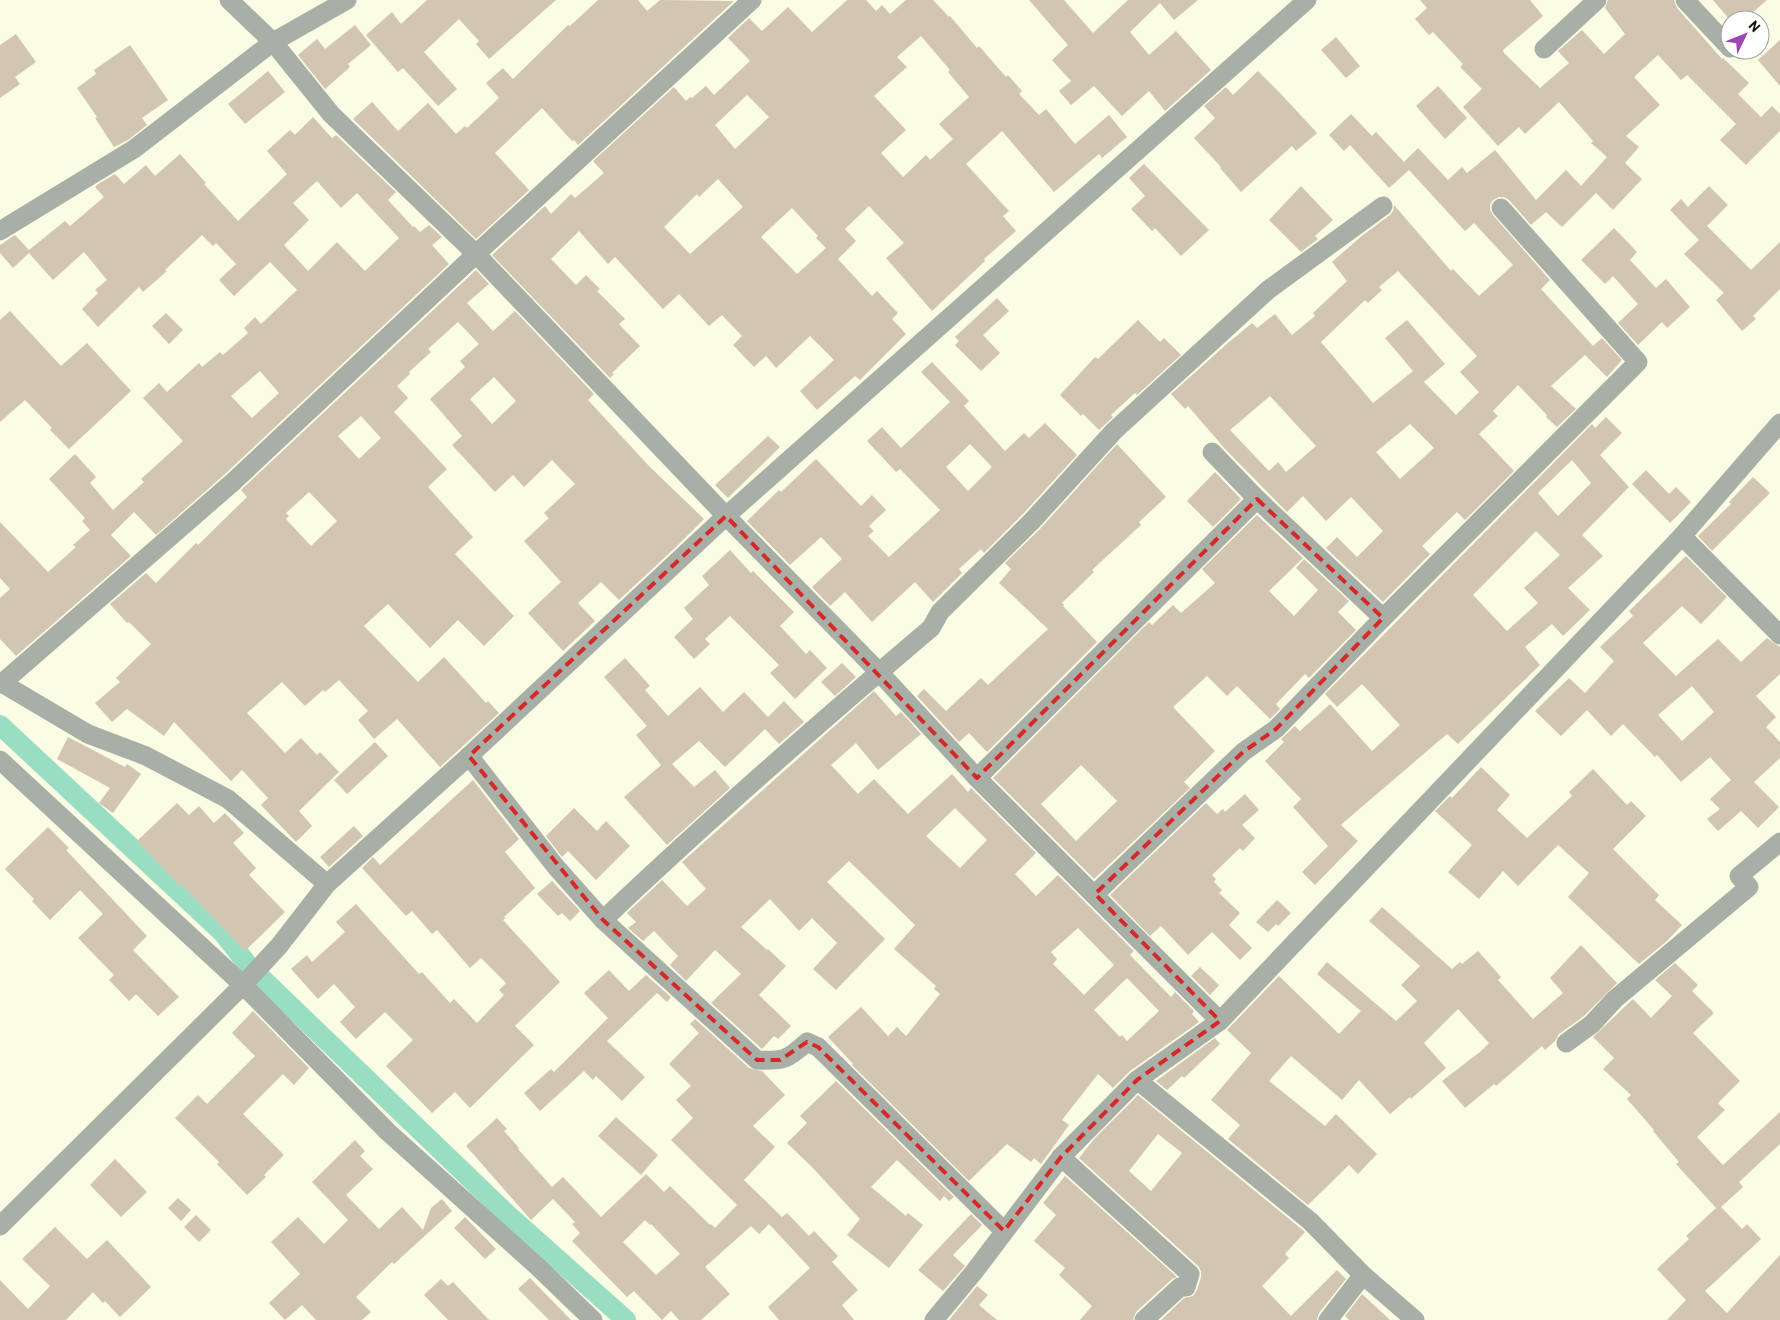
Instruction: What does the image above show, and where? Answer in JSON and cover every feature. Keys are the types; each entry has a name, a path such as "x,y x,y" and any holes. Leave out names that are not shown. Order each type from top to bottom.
{"street":[{"path":"229,0 272,42 331,114 476,254 726,516 879,672 977,778 1220,1021"},
{"path":"0,230 134,149 272,42 347,0"},
{"path":"327,884 228,799 146,756 88,734 1,683 233,482 476,254 752,0"},
{"path":"0,1226 243,985 279,946 327,884 468,756 726,516 1307,0"},
{"path":"1544,49 1597,0"},
{"path":"1685,0 1720,37"},
{"path":"603,920 753,781 931,628 940,612 1032,521 1114,431 1268,290 1383,206"},
{"path":"1095,894 1244,752 1276,729 1383,618 1638,362 1501,208"},
{"path":"934,1320 974,1272 1061,1157 1137,1080 1220,1021 1682,536 1780,423"},
{"path":"1212,452 1257,499 1383,618"},
{"path":"977,778 1257,499"},
{"path":"1682,536 1780,634"},
{"path":"468,756 556,867 603,920 757,1060 780,1060 792,1055 807,1042 818,1047 1004,1231"},
{"path":"0,760 243,985 388,1132 538,1267 593,1320"},
{"path":"1566,1043 1592,1024 1615,999 1749,887 1739,876 1780,842"},
{"path":"1137,1080 1310,1222 1363,1275 1415,1320"},
{"path":"1061,1157 1190,1274 1186,1287 1180,1287 1144,1320"},
{"path":"1328,1320 1363,1275"}],"highlighted area":[{"path":"1257,499 1383,618 1276,729 1243,752 1095,894 1220,1021 1137,1080 1061,1157 1004,1231 818,1047 807,1042 780,1060 757,1060 603,920 469,756 726,516 977,778"}],"building":[{"path":"427,0 556,0 489,59 476,44 479,41 459,19 424,52 457,89 438,106 403,68 398,72 366,35 392,12 401,24"},
{"path":"598,0 638,0 647,11 660,0 734,1 578,145 574,140 572,141 542,108 495,153 529,190 476,239 353,119 372,102 398,131 428,103 456,134 465,126 467,128 499,98 486,83 503,68 513,79 568,25 570,26"},
{"path":"847,0 866,0 876,11 882,5 890,14 906,0 933,0 950,16 977,48 979,46 1006,77 1008,75 1022,91 1019,94 1039,115 1046,109 1075,144 1109,115 1127,137 1102,158 1099,154 1054,192 1002,131 966,164 1009,211 1003,216 1016,231 984,259 985,261 932,311 886,258 904,243 869,206 845,229 856,241 838,259 872,296 877,291 898,313 892,319 906,334 860,380 855,376 817,410 800,391 834,360 810,336 776,368 766,356 754,367 733,345 742,336 722,315 709,326 679,294 663,309 615,257 608,264 579,231 551,259 576,285 586,275 600,289 597,291 625,319 619,324 640,346 612,373 614,374 610,378 492,255 545,206 551,214 571,194 575,198 604,173 593,161 674,87 686,101 706,86 714,95 750,61 728,38 749,18 762,31 788,7 812,32","holes":["921,36 950,70 948,72 969,97 939,124 953,139 930,160 926,155 903,177 881,153 906,130 874,96 907,67 897,57","747,95 769,117 735,149 715,125","718,179 743,207 690,254 664,227 697,194 699,197","792,208 818,236 816,238 826,248 797,274 761,237"]},
{"path":"1029,0 1064,0 1093,33 1128,0 1198,0 1174,20 1160,3 1130,32 1149,55 1176,31 1211,70 1165,111 1149,91 1122,116 1094,86 1071,105 1059,91 1071,81 1052,60 1068,45"},
{"path":"1420,0 1530,0 1543,16 1503,50 1540,88 1569,63 1558,51 1582,30 1604,54 1625,34 1605,8 1608,0 1674,0 1677,8 1720,57 1720,60 1725,60 1749,83 1738,94 1761,117 1772,106 1780,114 1780,131 1746,165 1720,140 1736,124 1687,75 1681,80 1658,55 1634,77 1660,105 1626,136 1639,147 1625,163 1642,179 1613,210 1596,193 1562,227 1546,212 1531,225 1509,200 1499,197 1493,200 1490,210 1493,215 1550,280 1541,289 1593,346 1602,338 1622,360 1607,377 1585,355 1551,386 1576,409 1557,427 1518,385 1493,411 1498,416 1479,434 1514,471 1465,520 1457,512 1422,546 1430,554 1383,602 1326,548 1337,537 1357,557 1383,531 1351,497 1326,521 1303,496 1287,512 1226,450 1188,406 1185,409 1171,394 1252,323 1257,328 1275,314 1292,335 1315,316 1313,313 1347,281 1332,262 1390,215 1394,205 1451,271 1453,269 1479,296 1513,265 1474,223 1465,231 1409,170 1389,188 1350,145 1344,151 1329,135 1351,114 1372,136 1376,132 1404,162 1418,148 1448,180 1462,167 1467,173 1495,150 1536,200 1566,170 1581,186 1607,157 1591,143 1593,141 1559,102 1525,134 1519,127 1498,146 1463,107 1482,89 1460,67 1463,64 1433,32 1429,35 1415,19 1427,8","holes":["1398,271 1477,356 1460,372 1479,392 1456,415 1424,382 1445,364 1407,320 1385,338 1413,371 1373,403 1321,342 1365,300 1368,303 1382,290 1379,287","1270,396 1316,446 1286,472 1278,462 1269,471 1230,430","1410,424 1434,448 1400,479 1376,452"]},
{"path":"1713,0 1767,0 1756,10 1722,10"},
{"path":"355,25 371,45 348,64 350,67 325,89 298,55 317,39 325,49"},
{"path":"16,34 36,62 15,77 20,84 0,98 0,45"},
{"path":"1336,37 1360,66 1346,78 1321,50"},
{"path":"1780,40 1780,86 1758,60 1770,60 1770,49"},
{"path":"130,45 168,100 142,118 147,125 128,140 114,147 95,118 97,117 77,88 96,74 94,70"},
{"path":"268,71 285,92 245,124 228,104"},
{"path":"1258,71 1317,133 1296,151 1292,146 1241,192 1194,138 1215,118 1204,106 1226,87 1233,95"},
{"path":"1438,86 1467,118 1445,139 1416,106"},
{"path":"313,117 332,138 336,135 396,192 388,200 413,227 420,232 429,225 442,237 432,245 449,264 225,474 156,535 134,512 111,535 131,556 16,656 0,639 0,598 10,589 0,578 0,522 48,572 76,547 73,545 90,530 82,521 85,518 49,479 75,454 96,477 90,483 113,510 144,482 141,479 183,441 143,398 159,383 167,392 199,363 202,367 220,352 223,355 248,333 244,328 255,317 261,324 297,290 270,262 234,296 219,280 236,264 216,243 213,246 202,235 165,270 167,271 143,292 139,287 98,327 82,309 98,293 95,290 107,280 84,252 53,280 29,253 13,268 0,253 0,245 15,235 29,250 65,221 70,226 104,197 95,187 98,184 115,174 124,184 146,165 155,176 180,154 238,221 287,174 267,151 290,130 295,135","holes":["317,181 341,208 357,193 399,238 365,271 337,242 308,271 284,245 309,220 293,203","260,371 279,393 252,418 231,396"]},
{"path":"1144,164 1209,230 1181,256 1155,228 1152,231 1131,209 1145,196 1129,178"},
{"path":"1301,186 1333,220 1315,236 1318,239 1301,252 1269,220"},
{"path":"1709,186 1728,205 1707,226 1751,270 1780,242 1780,289 1753,316 1756,319 1742,331 1716,300 1724,293 1684,254 1699,240 1670,210 1681,199 1688,207"},
{"path":"1614,228 1637,252 1630,260 1656,288 1666,279 1690,307 1667,328 1662,322 1638,345 1618,323 1638,304 1613,276 1605,284 1581,260"},
{"path":"476,270 489,284 467,303 493,331 515,311 594,394 588,400 649,466 704,519 619,600 601,582 578,603 595,621 563,651 528,613 561,582 524,541 549,518 544,513 575,484 552,460 524,487 513,475 495,492 452,445 462,436 430,399 465,367 460,361 479,344 458,322 428,349 431,352 397,386 408,398 394,412 447,469 428,487 473,537 455,554 514,616 484,646 458,620 430,648 388,604 364,626 418,682 444,657 486,703 488,701 499,713 440,767 397,719 374,739 358,720 368,711 339,680 325,692 323,690 305,706 282,682 247,713 285,753 301,738 317,755 320,752 339,772 299,811 312,826 296,842 261,805 268,798 242,770 231,781 174,722 164,736 127,709 112,722 95,703 120,682 116,678 151,644 129,622 127,623 110,604 146,573 156,583 196,543 198,545 247,497 241,490","holes":["494,377 516,401 492,424 470,399","361,416 381,438 359,459 338,436","309,492 337,521 311,546 286,519 289,516 286,513"]},
{"path":"997,298 1009,311 983,335 1000,353 981,371 955,345 959,341 955,337"},
{"path":"10,311 61,366 87,343 131,391 69,449 25,400 0,422 0,320"},
{"path":"166,313 183,330 169,344 152,326"},
{"path":"1138,320 1160,342 1164,338 1181,355 1137,395 1135,393 1111,415 1113,417 1099,430 1083,414 1081,416 1060,395 1095,357 1098,359"},
{"path":"932,362 969,401 964,406 1005,451 1024,433 1029,438 1045,423 1077,455 984,553 981,549 959,569 962,573 933,602 915,582 872,622 845,592 830,606 812,587 842,559 821,537 790,565 747,521 779,490 781,492 816,459 861,506 872,495 886,510 869,526 874,531 868,536 889,557 940,510 900,469 896,472 867,441 882,427 901,448 950,402 921,372","holes":["970,444 992,467 968,491 946,467"]},
{"path":"1606,417 1622,433 1600,455 1629,487 1582,535 1603,556 1568,588 1590,610 1563,636 1552,624 1525,647 1540,665 1458,744 1447,734 1341,825 1358,841 1315,885 1302,872 1328,846 1293,807 1301,799 1265,761 1284,742 1281,739 1295,726 1300,731 1330,704 1372,751 1400,725 1362,684 1337,707 1325,694 1592,424 1595,428","holes":["1572,460 1591,483 1558,516 1538,493","1536,531 1560,555 1524,588 1538,603 1507,631 1473,595"]},
{"path":"768,436 780,447 728,498 715,485"},
{"path":"1117,444 1166,497 1139,522 1141,525 1092,570 1094,572 1062,603 1097,642 987,752 969,733 959,742 917,696 924,689 946,711 981,678 988,685 1048,629 999,583 1011,569 1005,563 1040,529"},
{"path":"1646,470 1669,494 1676,487 1691,502 1670,523 1632,484"},
{"path":"1215,472 1241,499 1213,527 1187,501"},
{"path":"1753,477 1770,493 1712,551 1698,536 1731,504 1729,502"},
{"path":"1257,515 1303,558 1269,591 1294,616 1318,590 1296,568 1304,559 1349,601 1338,612 1356,630 1309,678 1305,674 1276,704 1280,709 1270,719 1237,686 1227,696 1207,676 1173,707 1215,751 1184,782 1190,788 1094,879 993,778 1149,622 1152,625 1173,605 1181,613 1215,583 1202,569","holes":["1081,765 1117,801 1076,841 1041,804"]},
{"path":"730,550 751,573 753,571 794,612 780,626 806,654 810,650 827,668 795,699 770,673 779,665 730,616 705,639 710,644 694,659 674,637 693,619 684,608 709,585 702,576"},
{"path":"1686,556 1727,597 1701,624 1682,606 1643,643 1676,676 1718,639 1741,662 1767,638 1780,647 1780,674 1756,696 1776,717 1766,727 1780,742 1780,758 1754,782 1779,807 1758,828 1741,811 1718,831 1707,819 1720,809 1710,799 1731,780 1710,757 1681,782 1657,755 1655,757 1623,724 1611,736 1587,710 1561,736 1535,711 1569,678 1585,693 1614,661 1600,647 1633,616 1629,611","holes":["1692,686 1714,712 1682,741 1658,715"]},
{"path":"625,658 650,686 645,690 668,716 700,687 723,712 744,692 768,717 784,701 804,722 779,744 765,729 725,767 699,741 672,764 694,787 715,770 730,788 667,845 624,797 661,765 636,735 647,726 604,677"},
{"path":"842,663 856,677 835,696 821,682"},
{"path":"874,691 896,716 901,712 921,734 878,770 856,743 831,765 858,794 874,779 908,814 952,774 968,792 971,788 1036,853 1015,874 1036,896 1058,875 1134,951 1130,955 1171,997 1175,992 1194,1011 1192,1014 1199,1022 1130,1071 1113,1088 1098,1074 1062,1120 1069,1125 1041,1164 1034,1158 1031,1162 1007,1144 969,1181 852,1065 828,1037 861,1007 888,1036 897,1027 906,1036 940,994 934,989 936,986 894,949 915,925 849,861 827,882 885,939 836,990 813,969 837,943 812,918 799,931 770,899 741,927 786,966 759,995 791,1026 778,1039 774,1036 762,1049 711,1003 741,974 715,950 686,981 670,965 678,956 654,931 643,941 628,928 636,922 627,913 662,880 687,906 706,889 682,862","holes":["955,808 987,840 960,868 926,836","1078,928 1114,965 1084,995 1053,964 1057,959 1051,952","1127,978 1159,1011 1127,1041 1122,1035 1120,1037 1094,1010"]},
{"path":"68,737 125,767 127,764 141,774 113,813 99,803 110,788 57,759"},
{"path":"375,742 388,756 347,794 334,780"},
{"path":"1481,767 1510,795 1497,810 1527,838 1572,796 1569,792 1593,769 1627,805 1631,801 1646,816 1613,849 1659,895 1655,900 1682,925 1667,941 1639,964 1568,897 1589,873 1558,845 1518,886 1503,871 1479,899 1448,872 1472,845 1435,811 1450,796 1452,798"},
{"path":"473,780 519,839 505,852 535,888 503,920 560,982 515,1026 534,1045 470,1108 455,1092 432,1113 386,1066 413,1040 385,1012 356,1039 340,1022 355,1007 334,984 318,999 291,969 307,955 312,962 345,932 336,922 356,904 419,974 422,972 450,1003 454,999 477,1023 504,995 499,990 506,983 481,958 470,968 437,930 432,934 412,911 406,916 362,868 373,857 380,865"},
{"path":"1245,794 1259,810 1242,825 1255,838 1243,851 1240,848 1212,875 1216,879 1214,882 1222,890 1219,893 1240,913 1229,925 1252,948 1240,960 1212,932 1188,955 1161,926 1150,936 1110,895 1206,803 1217,814 1223,809 1225,812"},
{"path":"177,803 189,815 199,806 214,823 225,813 244,833 233,843 256,868 249,875 285,912 245,951 137,841"},
{"path":"574,808 597,831 606,821 630,846 596,880 568,851 562,857 546,836"},
{"path":"354,826 363,836 329,867 320,857"},
{"path":"48,827 69,848 66,850 147,936 133,950 179,997 158,1016 136,994 129,1001 109,980 114,975 78,938 103,914 80,890 50,920 32,901 34,899 5,869"},
{"path":"552,881 580,911 570,921 562,913 558,916 537,894"},
{"path":"1277,900 1291,913 1278,926 1276,924 1268,932 1256,922"},
{"path":"1382,907 1452,969 1460,962 1462,964 1478,951 1501,977 1498,980 1533,1019 1563,993 1550,978 1581,945 1617,983 1584,1016 1559,1034 1555,1041 1545,1050 1542,1046 1496,1086 1494,1084 1465,1108 1442,1081 1489,1043 1458,1009 1424,1043 1446,1068 1411,1099 1410,1097 1390,1114 1359,1080 1342,1100 1291,1056 1269,1081 1325,1126 1336,1114 1377,1154 1358,1174 1349,1165 1308,1205 1228,1139 1240,1125 1211,1100 1251,1053 1227,1030 1279,976 1339,1034 1361,1011 1317,974 1327,962 1396,1021 1417,1001 1401,985 1420,966 1369,921"},
{"path":"1675,963 1698,985 1692,991 1714,1013 1693,1033 1740,1081 1718,1103 1725,1110 1697,1137 1723,1165 1780,1112 1780,1144 1739,1182 1743,1187 1721,1207 1742,1229 1747,1224 1761,1239 1705,1291 1727,1313 1780,1255 1780,1320 1667,1320 1686,1300 1657,1269 1689,1239 1686,1236 1716,1208 1676,1164 1679,1162 1627,1099 1631,1095 1603,1069 1614,1058 1593,1037 1633,999 1651,1018 1672,996 1655,980"},
{"path":"1200,967 1219,985 1210,995 1191,976"},
{"path":"609,970 629,991 646,975 671,997 667,1002 657,993 607,1041 645,1077 622,1101 596,1076 593,1080 584,1071 540,1111 524,1093 551,1069 554,1072 608,1018 584,993"},
{"path":"253,1011 309,1068 294,1085 283,1074 243,1114 284,1155 264,1175 266,1177 247,1195 217,1164 219,1162 175,1118 198,1095 207,1104 255,1056 232,1033"},
{"path":"695,1019 749,1068 762,1071 785,1095 753,1126 775,1147 744,1180 782,1217 787,1213 809,1236 814,1231 838,1256 832,1262 858,1290 842,1305 854,1320 779,1320 768,1307 810,1268 769,1224 759,1234 751,1226 705,1267 730,1294 701,1320 679,1320 671,1311 662,1320 634,1291 627,1297 572,1241 580,1233 572,1224 575,1222 553,1199 531,1220 466,1146 497,1118 507,1129 504,1131 518,1149 552,1187 563,1177 601,1217 646,1174 664,1192 670,1186 715,1228 737,1205 671,1140 693,1118 676,1100 691,1086 669,1064 699,1033 690,1024","holes":["645,1220 680,1254 656,1275 623,1242"]},
{"path":"1215,1038 1220,1044 1184,1078 1182,1076 1167,1090 1156,1081"},
{"path":"836,1081 954,1197 949,1201 944,1196 940,1201 897,1160 871,1187 906,1216 908,1213 923,1225 889,1268 847,1235 860,1219 787,1143 807,1123 800,1116"},
{"path":"1138,1095 1305,1232 1285,1254 1289,1258 1262,1286 1291,1316 1337,1270 1346,1279 1319,1313 1317,1320 1161,1320 1184,1298 1193,1296 1197,1290 1201,1271 1198,1266 1079,1158 1095,1138","holes":["1158,1134 1182,1153 1151,1191 1129,1171"]},
{"path":"616,1117 658,1155 641,1175 598,1136"},
{"path":"355,1140 365,1151 360,1156 373,1169 346,1195 379,1229 402,1207 423,1230 431,1208 442,1199 452,1211 394,1264 392,1262 356,1297 371,1312 362,1320 316,1320 302,1305 285,1320 269,1303 300,1274 271,1242 298,1217 324,1244 348,1220 312,1182"},
{"path":"115,1159 147,1192 121,1217 90,1185"},
{"path":"1065,1176 1177,1277 1172,1279 1136,1312 1133,1320 1080,1320 1092,1306 1059,1275 1065,1268 1034,1241 1056,1215 1043,1203"},
{"path":"178,1198 191,1210 181,1221 168,1208"},
{"path":"971,1214 982,1225 953,1255 965,1266 943,1291 918,1270"},
{"path":"196,1215 211,1230 199,1242 184,1227"},
{"path":"465,1217 496,1249 485,1259 454,1228"},
{"path":"55,1227 87,1259 107,1240 151,1287 120,1317 105,1301 103,1303 93,1292 66,1320 0,1320 0,1280 28,1309 50,1286 22,1259"},
{"path":"530,1278 571,1320 549,1320 518,1289"},
{"path":"441,1279 448,1286 453,1282 489,1320 448,1320 424,1295"},
{"path":"977,1286 988,1295 979,1305 997,1320 949,1320"},
{"path":"1362,1294 1390,1320 1349,1320 1345,1316"}],"waterway":[{"path":"0,725 223,933 248,965 508,1215 626,1320"}]}
